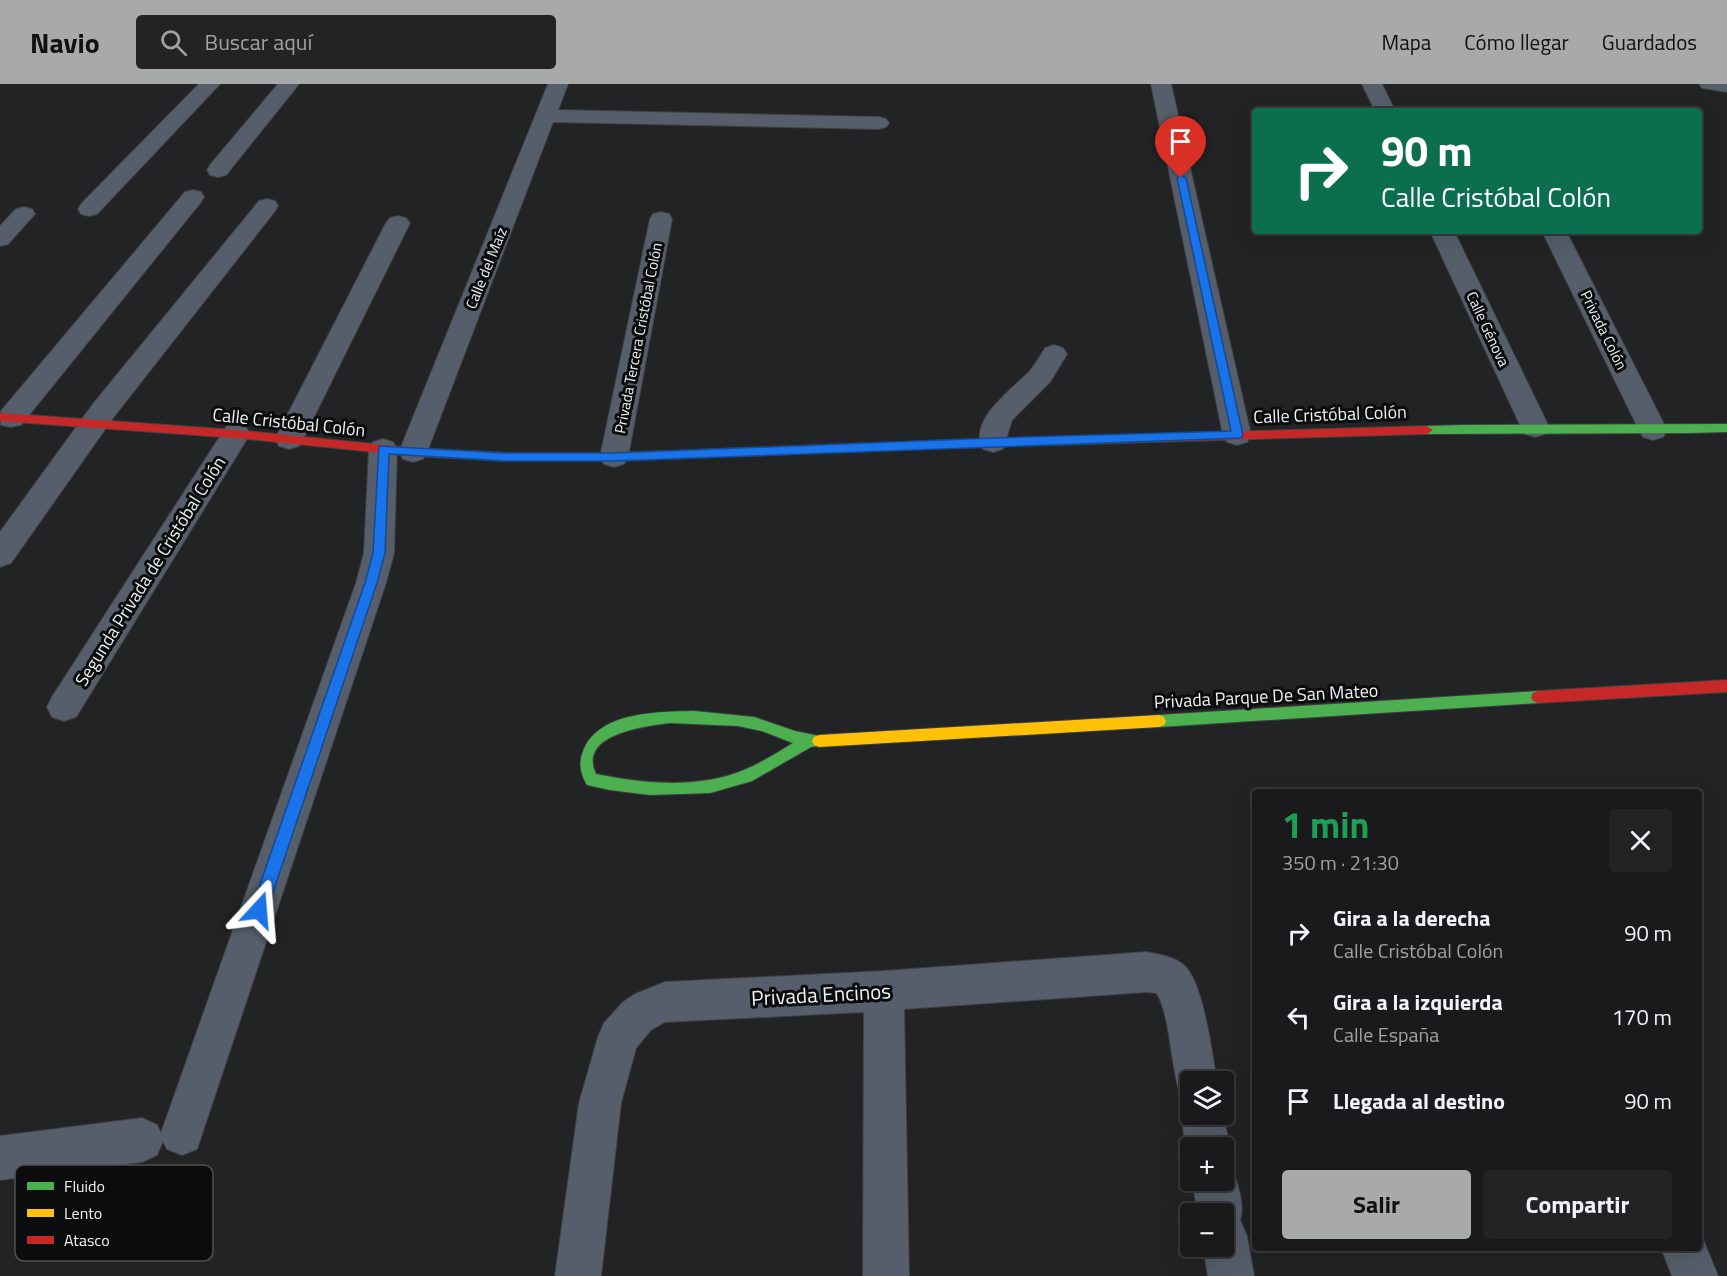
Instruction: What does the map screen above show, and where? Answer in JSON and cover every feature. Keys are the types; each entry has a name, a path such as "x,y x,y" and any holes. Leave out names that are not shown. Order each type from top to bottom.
{"street":[{"path":"89,209 210,84"},
{"path":"218,170 289,84"},
{"name":"Calle del Maíz","path":"0,1158 162,1137 371,583 379,553 398,451 558,84"},
{"path":"1161,84 1237,435"},
{"path":"1372,84 1384,108"},
{"path":"1709,84 1727,86"},
{"path":"546,116 879,123"},
{"path":"6,418 193,198"},
{"path":"0,555 94,422 267,206"},
{"path":"0,238 24,214"},
{"name":"Privada Tercera Cristóbal Colón","path":"614,457 661,219"},
{"path":"289,439 398,224"},
{"name":"Calle Génova","path":"1443,234 1535,427"},
{"name":"Privada Colón","path":"1555,234 1653,430"},
{"path":"993,442 993,430 1000,414 1041,375 1054,354"},
{"name":"Calle Cristóbal Colón","path":"6,418 94,422 398,451 506,457 614,457 993,442 1535,427 1653,430 1727,428"},
{"name":"Segunda Privada de Cristóbal Colón","path":"64,707 236,434"},
{"name":"Privada Parque De San Mateo","path":"807,742 756,771 726,783 636,787 592,780 586,769 586,759 591,746 613,727 631,722 674,718 748,722 807,742 1727,686"},
{"name":"Privada Encinos","path":"578,1276 600,1103 618,1037 627,1024 649,1008 665,1002 884,991 1146,972 1170,978 1182,1001 1194,1071"},
{"path":"884,991 886,1276"},
{"path":"1685,1251 1695,1276"},
{"path":"1228,1257 1231,1276"}],"traffic: fast":[{"path":"1427,430 1727,428"},
{"path":"508,457 614,457 979,443"},
{"path":"1159,721 1538,697"},
{"path":"807,742 747,776 729,782 690,789 650,789 610,784 592,780 587,771 588,756 595,742 607,732 625,724 646,720 694,717 738,720 762,725 803,740 819,741"}],"traffic: slow":[{"path":"819,741 1159,721"}],"traffic: jam":[{"path":"0,417 236,434 413,452 508,457"},
{"path":"979,443 1427,430"},
{"path":"1538,697 1727,686"}],"route":[{"path":"259,910 371,583 379,553 383,449 506,457 614,457 1237,435 1181,178"}]}
